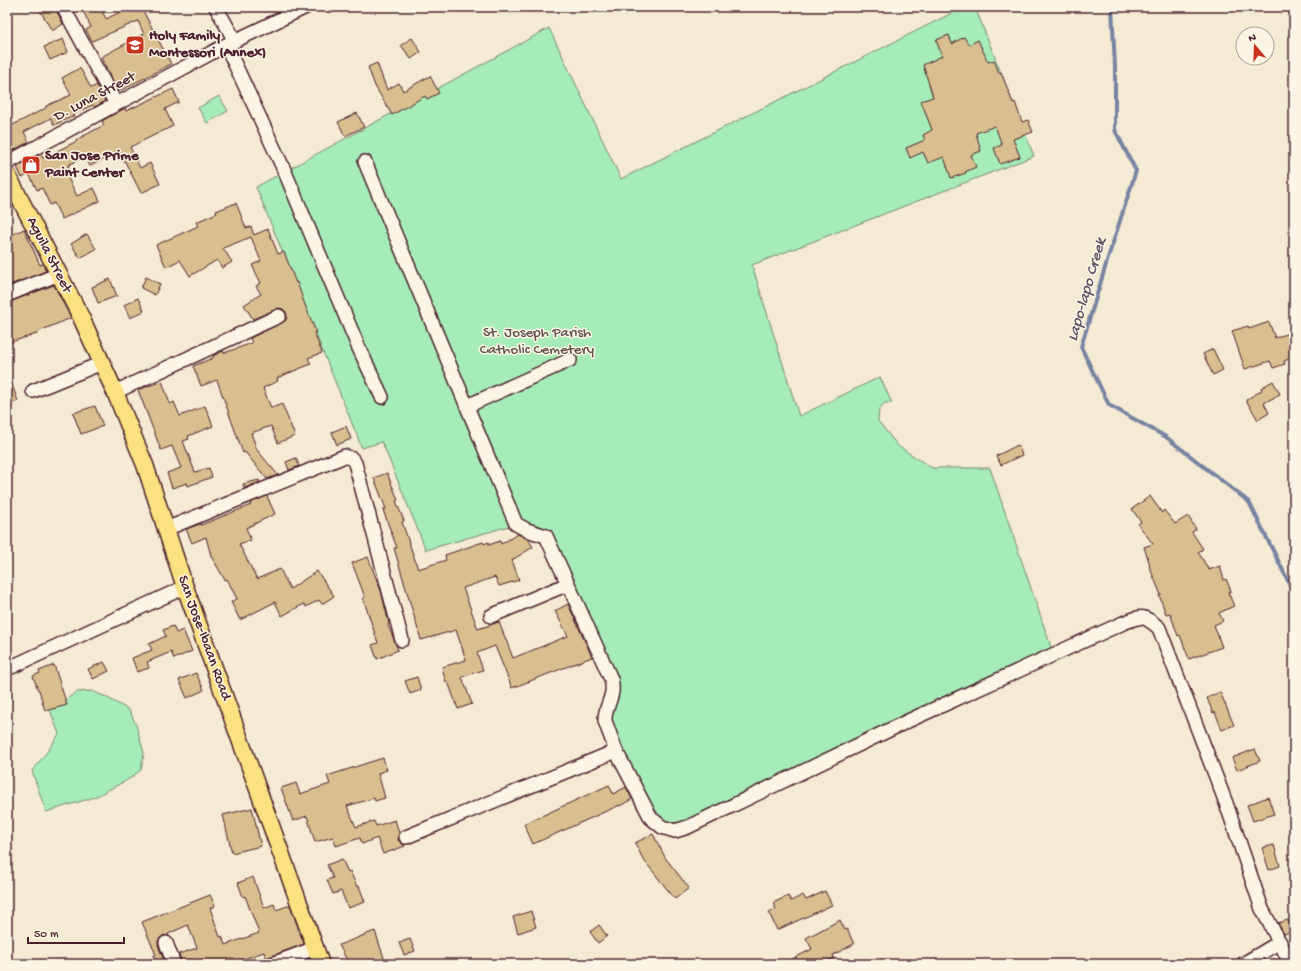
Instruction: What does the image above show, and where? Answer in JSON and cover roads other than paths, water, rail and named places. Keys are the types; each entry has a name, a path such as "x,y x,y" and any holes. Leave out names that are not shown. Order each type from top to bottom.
{"main road":[{"name":"Aguila Street","path":"7,174 80,315"},
{"name":"San Jose-Ibaan Road","path":"80,315 115,392 145,464 185,587 321,964"}],"street":[{"path":"64,7 116,104"},
{"path":"216,7 358,346 382,397"},
{"name":"D. Luna Street","path":"7,163 230,43 306,7"},
{"path":"365,162 516,524 527,530 546,536 612,679 613,688 605,715 606,721 616,751 651,818 662,827 675,831 695,824 910,720 1140,616 1148,619 1159,628 1226,803 1262,909 1291,964"},
{"path":"7,295 59,274"},
{"path":"115,392 279,316"},
{"path":"467,406 570,360"},
{"path":"34,391 102,363"},
{"path":"166,529 345,456 349,457 355,463 402,640"},
{"path":"491,616 568,584"},
{"path":"7,669 185,587"},
{"path":"406,837 616,751"},
{"path":"1243,964 1280,942"},
{"path":"166,943 174,964"},
{"path":"272,964 315,948"}],"waterway":[{"name":"Lapo-lapo Creek","path":"1112,7 1115,68 1115,130 1136,171 1081,347 1109,405 1166,437 1249,502 1294,593"}],"place":[{"name":"Holy Family Montessori (Annex)","path":"135,45"},
{"name":"San Jose Prime Paint Center","path":"31,165"}],"park label":[{"name":"St. Joseph Parish Catholic Cemetery","path":"537,342"}]}
